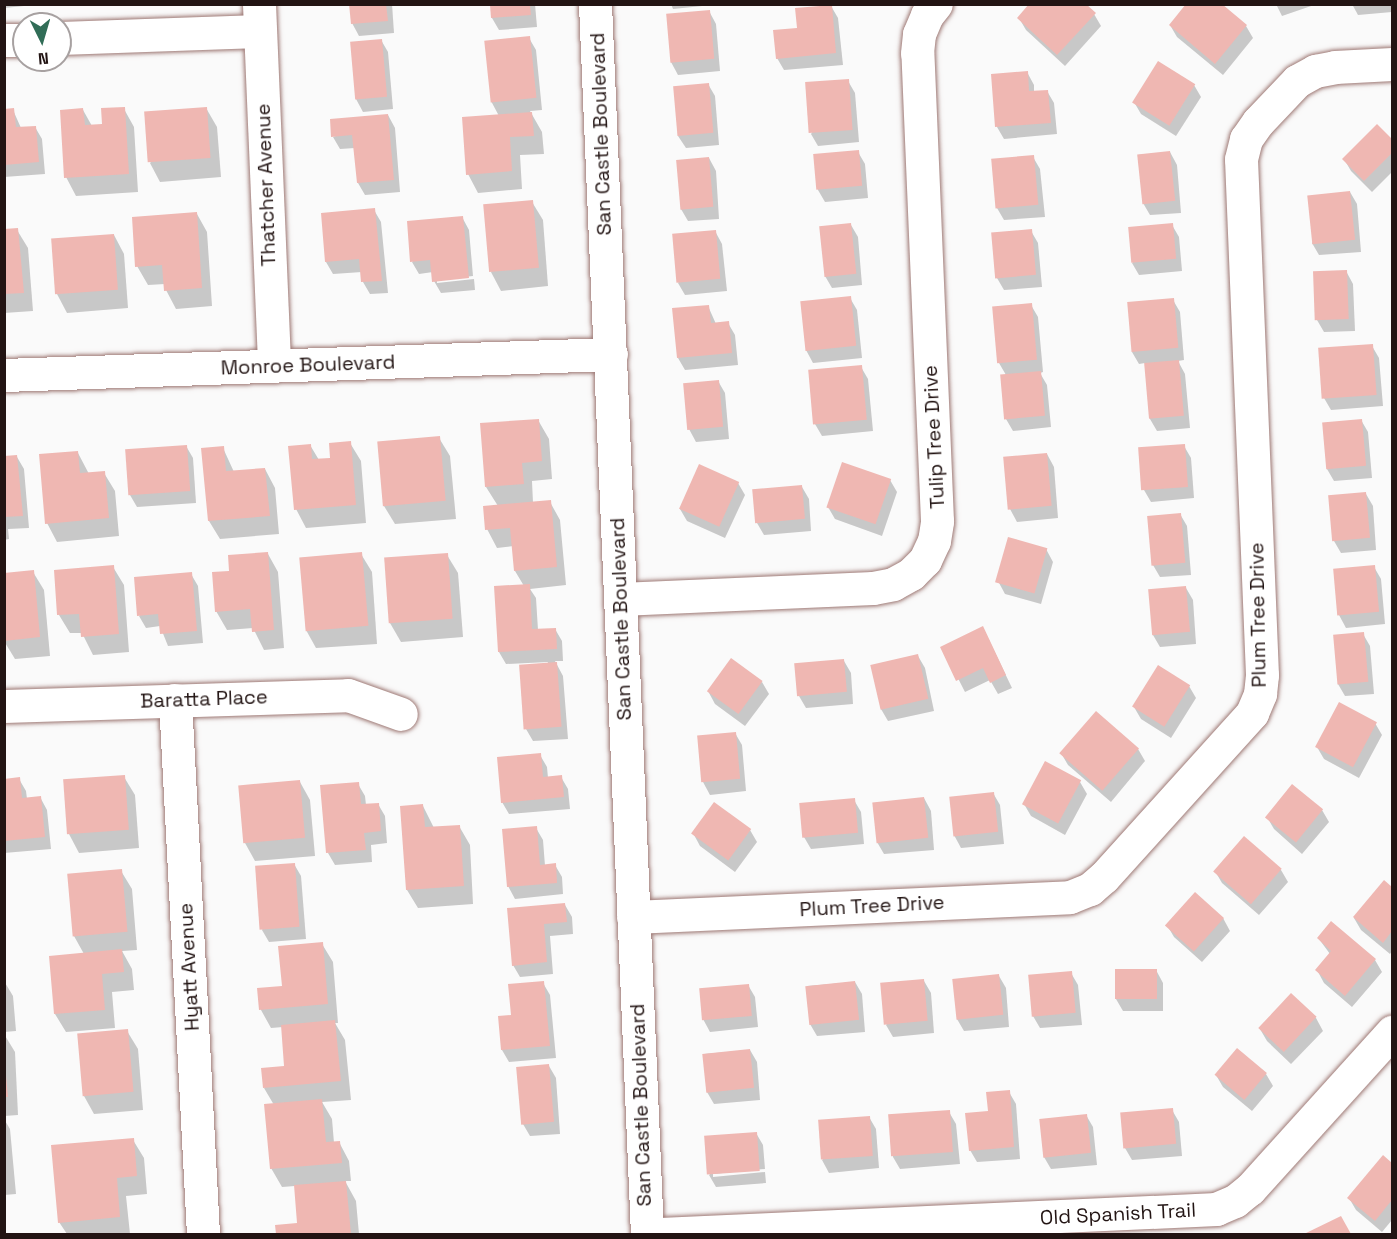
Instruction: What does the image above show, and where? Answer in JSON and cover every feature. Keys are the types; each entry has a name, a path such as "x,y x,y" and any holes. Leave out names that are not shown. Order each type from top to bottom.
{"street":[{"name":"San Castle Boulevard","path":"595,4 647,1234"},
{"name":"Tulip Tree Drive","path":"620,599 873,588 902,579 925,560 934,541 937,521 917,53 919,34 927,15 936,4"},
{"path":"72,37 259,18"},
{"name":"Thatcher Avenue","path":"259,18 274,366"},
{"name":"Plum Tree Drive","path":"633,917 1071,897 1089,889 1104,877 1252,713 1260,694 1262,675 1241,159 1246,139 1258,122 1297,81 1315,71 1335,67 1392,64"},
{"name":"Monroe Boulevard","path":"4,375 611,354"},
{"name":"Baratta Place","path":"4,706 348,694 401,714"},
{"name":"Hyatt Avenue","path":"175,700 203,1234"},
{"name":"Old Spanish Trail","path":"660,1234 1216,1209 1235,1201 1250,1189 1392,1032"}],"building":[{"path":"349,4 386,4 388,21 351,24"},
{"path":"1029,4 1086,4 1096,13 1057,55 1017,18"},
{"path":"1186,4 1222,4 1247,25 1215,64 1169,25"},
{"path":"490,5 530,5 531,15 491,18"},
{"path":"832,5 836,53 776,59 773,30 797,28 795,8"},
{"path":"710,10 714,59 670,63 666,14"},
{"path":"530,36 536,98 491,102 484,41"},
{"path":"382,39 387,97 355,100 350,42"},
{"path":"1158,61 1195,84 1169,126 1132,103"},
{"path":"1028,71 1029,91 1048,90 1051,123 995,127 991,74"},
{"path":"849,79 853,130 809,133 805,82"},
{"path":"709,83 713,133 677,136 673,86"},
{"path":"125,107 129,174 64,178 60,110 83,108 85,125 102,124 101,108"},
{"path":"207,107 211,158 148,162 144,111"},
{"path":"14,108 16,127 36,126 39,162 4,165 4,109"},
{"path":"532,112 534,136 510,137 512,171 466,175 462,117"},
{"path":"388,114 394,180 357,183 352,135 331,137 330,119"},
{"path":"1377,124 1392,139 1392,153 1364,181 1342,159"},
{"path":"859,150 862,186 816,190 813,154"},
{"path":"1170,151 1175,201 1142,204 1137,154"},
{"path":"1034,155 1038,205 996,209 991,159"},
{"path":"709,157 713,207 680,210 676,160"},
{"path":"1350,191 1355,240 1312,244 1307,195"},
{"path":"533,200 539,268 489,272 483,204"},
{"path":"375,208 382,281 361,282 359,259 325,262 321,213"},
{"path":"197,212 202,288 164,291 162,265 135,267 132,217"},
{"path":"463,216 469,278 432,282 430,260 410,262 407,221"},
{"path":"851,223 856,274 825,277 819,226"},
{"path":"1173,223 1176,259 1131,263 1128,227"},
{"path":"18,228 24,293 4,294 4,229"},
{"path":"1032,229 1036,275 995,278 991,233"},
{"path":"716,230 720,279 676,283 672,234"},
{"path":"114,234 118,290 55,294 51,238"},
{"path":"1347,270 1349,319 1315,320 1313,271"},
{"path":"851,296 856,346 806,351 800,301"},
{"path":"1174,298 1178,348 1132,352 1127,302"},
{"path":"1032,303 1037,360 997,363 992,306"},
{"path":"709,305 711,323 729,321 732,353 677,358 672,308"},
{"path":"1373,344 1377,395 1322,399 1318,348"},
{"path":"1179,360 1184,416 1149,419 1144,363"},
{"path":"862,365 867,420 813,424 808,370"},
{"path":"1041,371 1045,416 1004,419 1000,375"},
{"path":"719,380 723,427 687,430 683,383"},
{"path":"539,419 542,461 522,463 524,484 485,487 480,423"},
{"path":"1362,419 1366,466 1326,469 1322,422"},
{"path":"440,436 446,501 383,506 377,441"},
{"path":"351,441 356,505 294,510 288,446 311,444 312,459 330,458 329,443"},
{"path":"1185,444 1188,487 1141,490 1138,447"},
{"path":"187,445 190,491 128,495 125,449"},
{"path":"224,446 226,471 265,468 270,516 208,521 201,448"},
{"path":"78,451 80,473 105,471 109,518 45,524 39,454"},
{"path":"1047,453 1052,506 1008,510 1003,457"},
{"path":"17,455 23,516 4,517 4,456"},
{"path":"842,462 891,479 876,524 826,507"},
{"path":"699,464 739,482 719,527 679,509"},
{"path":"802,485 805,519 755,523 752,489"},
{"path":"1366,492 1370,538 1332,541 1328,495"},
{"path":"551,500 557,567 514,571 510,528 485,530 483,506"},
{"path":"1181,513 1185,563 1151,566 1147,516"},
{"path":"1008,537 1047,548 1034,593 995,582"},
{"path":"268,552 274,630 252,632 250,609 215,612 212,572 229,571 228,555"},
{"path":"362,552 368,626 306,631 299,557"},
{"path":"448,553 453,619 389,623 384,557"},
{"path":"114,565 119,634 81,637 79,614 57,615 54,570"},
{"path":"1375,565 1379,612 1337,615 1333,569"},
{"path":"34,570 40,637 4,641 4,573"},
{"path":"192,572 197,631 160,634 158,614 137,616 134,577"},
{"path":"530,584 532,629 556,628 557,649 498,652 494,586"},
{"path":"1186,586 1190,632 1152,635 1148,589"},
{"path":"983,626 1006,675 990,683 983,668 956,681 940,647"},
{"path":"1364,632 1368,682 1337,685 1333,635"},
{"path":"918,654 928,699 881,710 870,665"},
{"path":"731,658 763,681 738,714 707,691"},
{"path":"844,659 847,692 797,696 794,663"},
{"path":"557,662 562,727 524,729 519,665"},
{"path":"1158,665 1190,685 1164,727 1132,707"},
{"path":"1339,702 1377,722 1353,767 1315,747"},
{"path":"1096,711 1139,748 1102,791 1059,753"},
{"path":"736,732 740,779 701,782 697,735"},
{"path":"541,753 543,777 562,775 564,797 501,803 497,757"},
{"path":"1045,761 1081,780 1058,824 1022,804"},
{"path":"125,775 129,830 67,834 63,779"},
{"path":"20,777 22,798 41,796 45,837 4,841 4,779"},
{"path":"300,780 305,838 243,843 238,785"},
{"path":"359,782 361,804 379,803 381,831 364,833 366,850 326,853 320,785"},
{"path":"1292,784 1323,809 1296,843 1265,817"},
{"path":"994,792 998,832 953,836 949,797"},
{"path":"924,797 928,838 877,843 872,802"},
{"path":"855,798 858,833 802,838 799,803"},
{"path":"714,802 751,829 728,861 691,834"},
{"path":"423,804 425,827 460,825 464,886 406,890 400,806"},
{"path":"537,826 540,865 556,863 557,883 507,887 502,829"},
{"path":"1244,836 1282,869 1251,904 1213,871"},
{"path":"295,863 299,927 260,930 255,866"},
{"path":"122,869 127,932 73,937 67,874"},
{"path":"1384,880 1392,887 1392,931 1383,943 1353,917"},
{"path":"1195,892 1224,918 1194,952 1165,925"},
{"path":"565,903 567,922 544,924 547,962 512,966 507,908"},
{"path":"1331,921 1376,959 1345,996 1315,970 1331,951 1317,938"},
{"path":"323,942 328,1004 259,1010 257,988 282,986 278,946"},
{"path":"122,949 124,972 102,974 105,1010 54,1014 49,956"},
{"path":"1115,969 1157,969 1157,999 1115,999"},
{"path":"1072,971 1076,1013 1032,1017 1028,975"},
{"path":"999,974 1003,1015 957,1020 952,979"},
{"path":"924,979 928,1021 884,1025 880,983"},
{"path":"544,981 550,1046 501,1050 498,1016 511,1015 508,984"},
{"path":"855,981 859,1020 809,1025 805,986"},
{"path":"749,984 752,1016 702,1020 699,988"},
{"path":"1291,993 1317,1017 1284,1052 1258,1028"},
{"path":"335,1020 341,1081 263,1088 261,1068 284,1066 281,1025"},
{"path":"128,1029 133,1092 83,1096 77,1033"},
{"path":"1237,1048 1267,1073 1244,1100 1215,1075"},
{"path":"750,1049 754,1088 706,1093 702,1054"},
{"path":"4,1055 8,1097 4,1097"},
{"path":"549,1064 554,1122 521,1125 516,1067"},
{"path":"1010,1090 1014,1147 969,1151 965,1113 988,1111 986,1092"},
{"path":"322,1099 326,1142 340,1141 342,1163 270,1169 264,1104"},
{"path":"1173,1108 1176,1144 1123,1148 1120,1113"},
{"path":"950,1110 953,1152 891,1156 888,1114"},
{"path":"1087,1114 1091,1153 1043,1158 1039,1119"},
{"path":"870,1116 873,1156 821,1160 818,1120"},
{"path":"757,1132 760,1171 707,1175 704,1136"},
{"path":"134,1138 137,1176 117,1178 120,1217 58,1223 51,1145"},
{"path":"1383,1155 1392,1163 1392,1200 1375,1221 1347,1198"},
{"path":"346,1181 351,1234 276,1234 275,1225 297,1223 294,1185"},
{"path":"1341,1216 1351,1234 1304,1234"}]}
